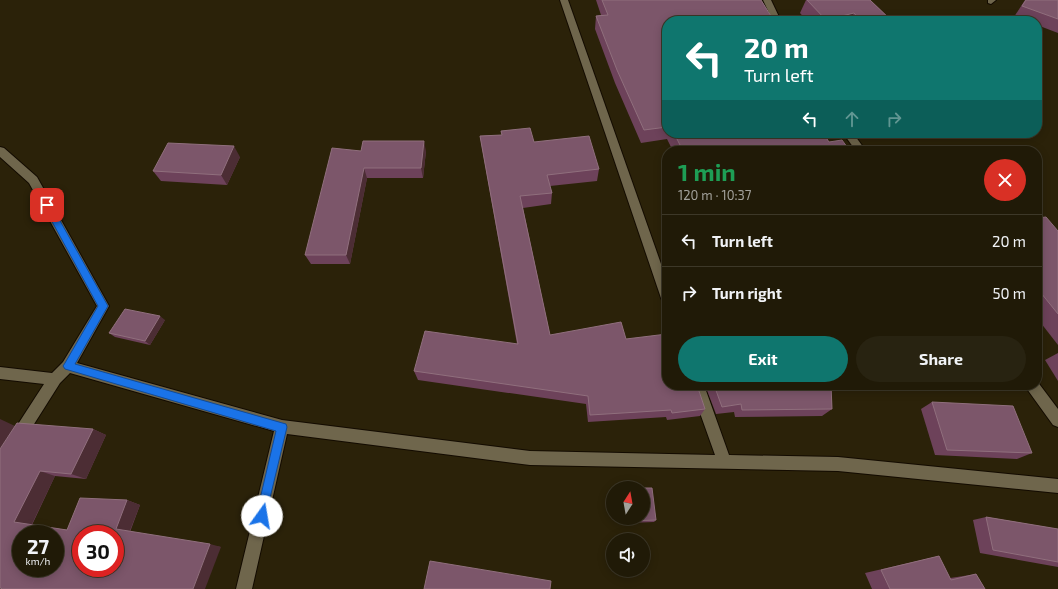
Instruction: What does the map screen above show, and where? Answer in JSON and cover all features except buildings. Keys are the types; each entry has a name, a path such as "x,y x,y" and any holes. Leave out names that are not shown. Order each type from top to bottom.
{"street":[{"path":"564,0 662,284"},
{"path":"767,0 775,16"},
{"path":"0,151 33,180 103,306 68,366 55,379 0,465"},
{"path":"68,366 282,427 530,458 838,464 1058,486"},
{"path":"0,373 55,379"},
{"path":"699,390 724,461"},
{"path":"1036,390 1058,420"},
{"path":"244,589 282,427"}],"route":[{"path":"47,205 103,306 68,366 282,427 262,516"}]}
